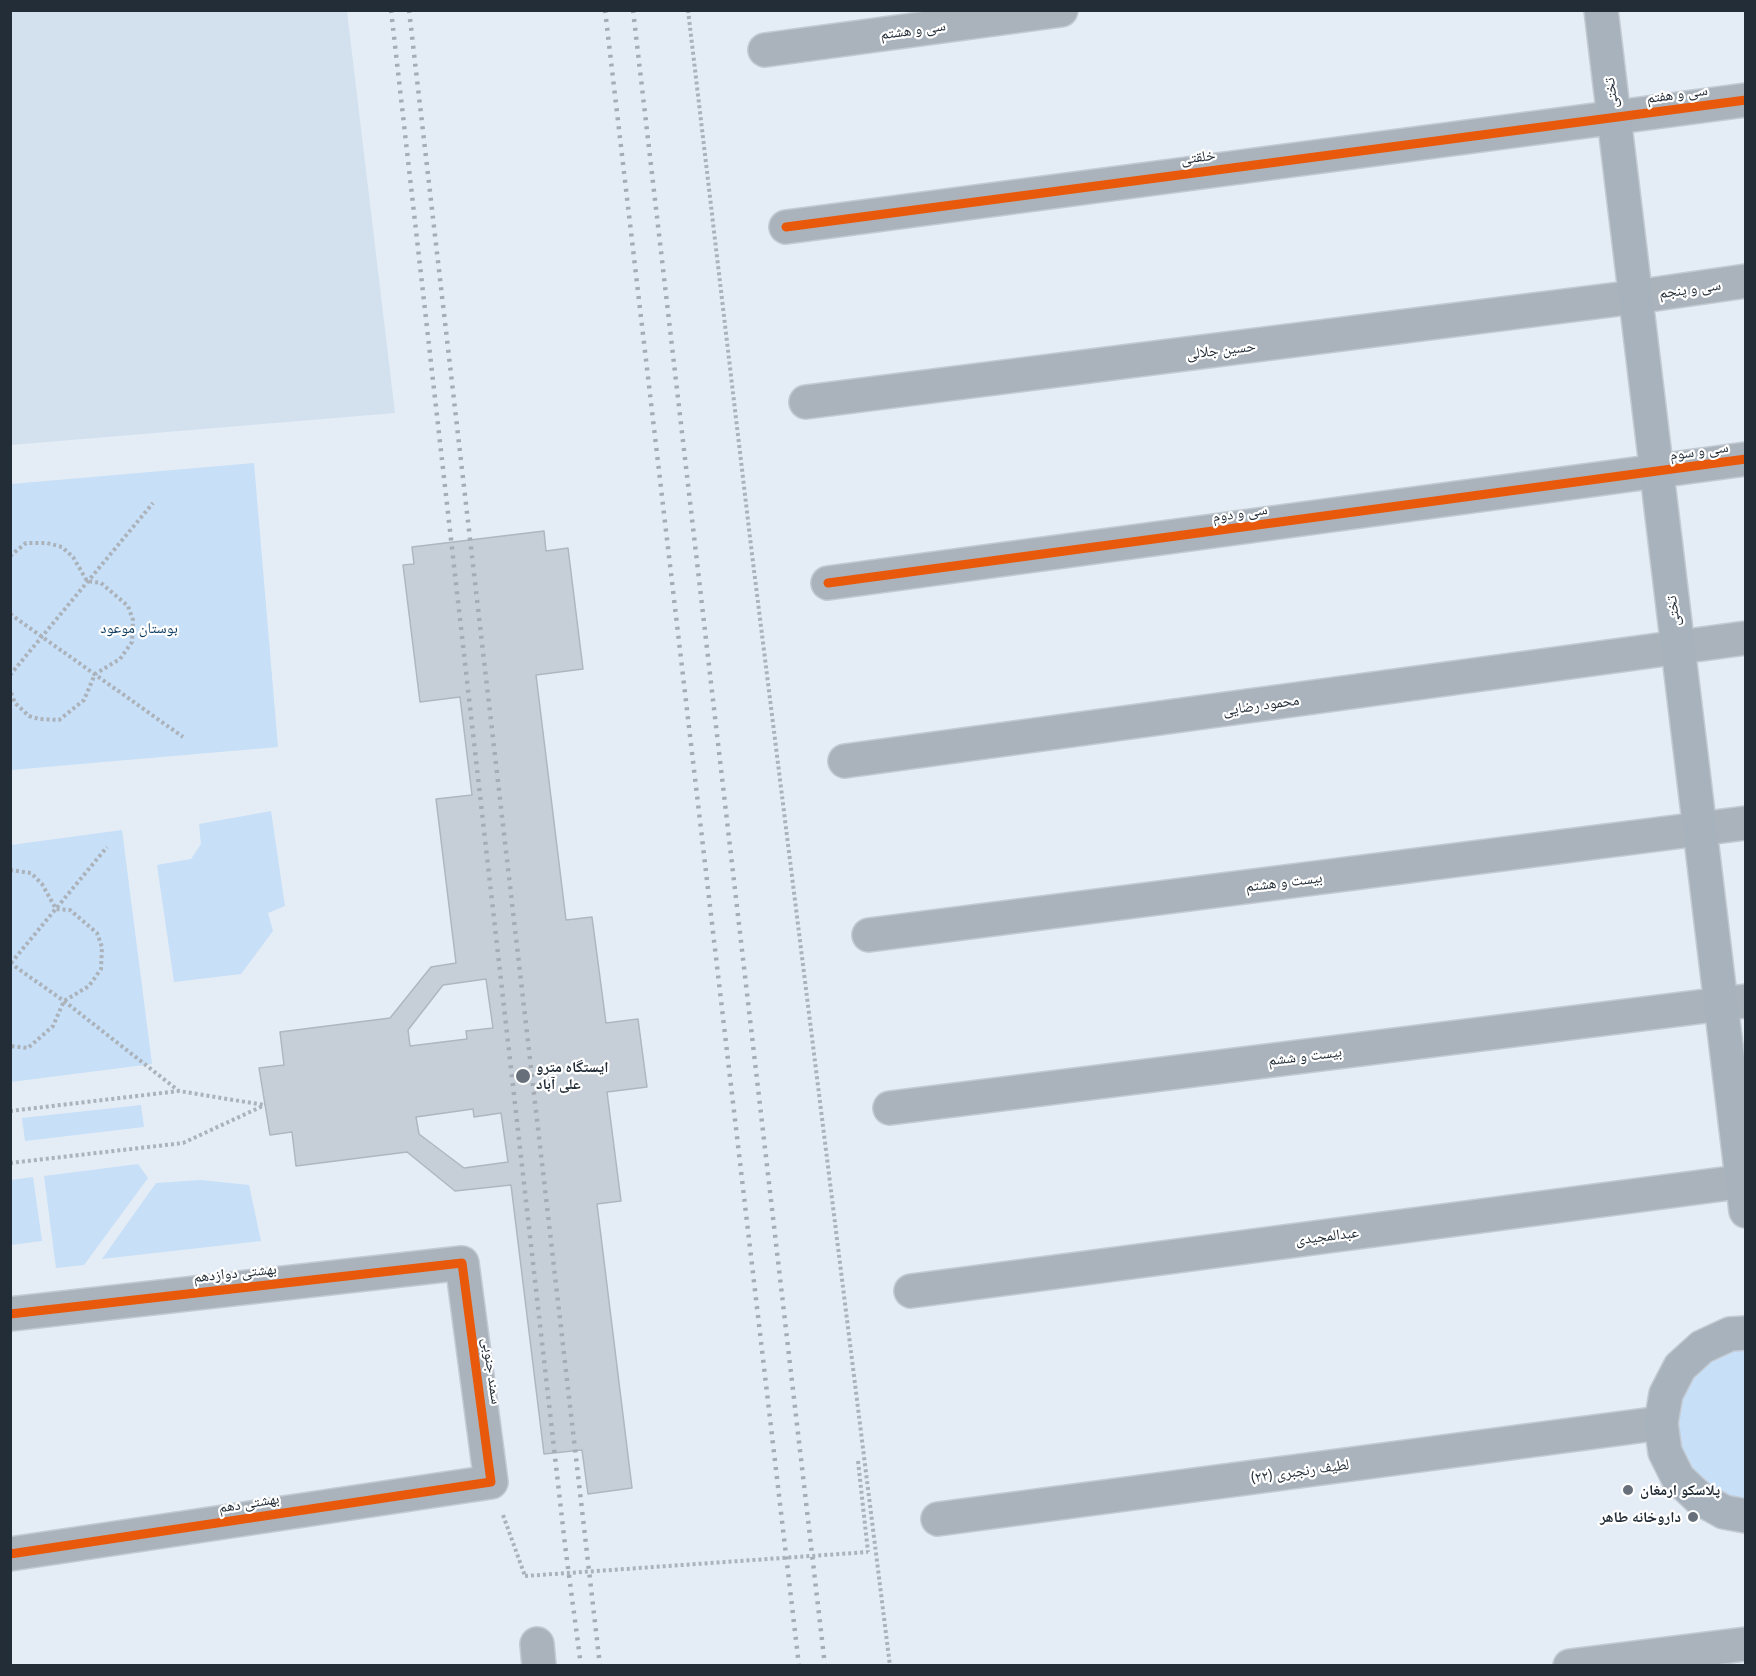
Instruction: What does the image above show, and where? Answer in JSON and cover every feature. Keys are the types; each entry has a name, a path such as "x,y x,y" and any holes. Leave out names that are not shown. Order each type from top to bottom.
{"main road":[{"name":"تختی","path":"1601,10 1699,829 1733,1003 1744,1192"},
{"path":"1746,1333 1730,1334 1702,1347 1680,1367 1666,1394 1661,1424 1665,1452 1678,1478 1699,1498 1724,1512 1746,1516"}],"street":[{"name":"سی و هشتم","path":"765,50 1060,10"},
{"name":"سی و هفتم","path":"1613,117 1746,100"},
{"name":"خلقتی","path":"786,226 1613,117"},
{"name":"سی و پنجم","path":"1635,297 1746,281"},
{"name":"حسین جلالی","path":"806,402 1635,297"},
{"name":"سی و سوم","path":"1657,472 1746,459"},
{"name":"سی و دوم","path":"828,583 1657,472"},
{"name":"محمود رضایی","path":"845,761 1746,638"},
{"name":"بیست و هشتم","path":"869,935 1746,823"},
{"name":"بیست و ششم","path":"890,1108 1733,1003"},
{"name":"عبدالمجیدی","path":"911,1291 1744,1192"},
{"name":"بهشتی دوازدهم","path":"10,1314 462,1263"},
{"name":"سمند جنوبی","path":"462,1263 491,1482"},
{"name":"لطیف رنجبری (۲۲)","path":"938,1519 1661,1424"},
{"name":"بهشتی دهم","path":"10,1554 491,1482"},
{"path":"1570,1665 1746,1644"}],"path":[{"path":"688,10 751,546 890,1665"},
{"path":"10,675 153,503"},
{"path":"10,556 26,543 47,543 62,547 73,557 87,581"},
{"path":"10,690 15,703 29,716 59,720 84,699 95,674 120,659 132,642 133,620 128,606 101,583 87,581"},
{"path":"10,614 183,737"},
{"path":"107,847 11,963 64,1001 179,1091"},
{"path":"10,870 31,873 42,884 56,909"},
{"path":"10,1046 28,1048 40,1038 53,1026 64,1001 89,986 101,969 102,947 97,933 70,910 56,909"},
{"path":"10,1111 179,1091 265,1105 183,1143 10,1162"},
{"path":"491,1482 525,1576 868,1552 858,1461"}],"shaded area":[{"path":"11,10 347,11 395,413 11,445"}],"green space":[{"name":"بوستان موعود","path":"254,463 278,747 11,770 11,484"},
{"path":"271,811 285,906 268,913 273,931 241,974 174,982 157,865 191,859 201,844 199,824"},
{"path":"122,830 152,1064 11,1082 11,845"},
{"path":"141,1105 144,1127 25,1141 22,1118"},
{"path":"138,1164 148,1178 84,1265 56,1268 44,1176"},
{"path":"33,1177 42,1241 11,1245 11,1180"},
{"path":"201,1180 249,1185 261,1241 102,1259 156,1183"},
{"path":"1745,1346 1745,1500 1731,1499 1708,1488 1690,1471 1678,1448 1674,1423 1678,1398 1690,1376 1709,1358"}],"building":[{"path":"544,531 546,551 568,548 583,669 536,675 566,920 592,917 606,1023 638,1019 647,1087 607,1092 621,1201 597,1204 632,1488 588,1494 582,1450 544,1454 511,1185 455,1191 407,1152 296,1166 292,1132 270,1135 259,1068 284,1065 280,1032 390,1018 431,967 456,963 436,799 472,795 460,697 420,702 403,565 414,564 412,547","holes":["486,979 493,1028 466,1031 467,1039 410,1046 408,1030 443,985","473,1109 474,1117 501,1113 508,1162 464,1168 419,1134 416,1117"]}],"railway":[{"path":"391,10 565,1545 581,1666"},
{"path":"409,10 600,1666"},
{"path":"605,10 799,1666"},
{"path":"633,10 825,1666"}],"cycle path":[{"path":"786,227 1746,100"},
{"path":"828,583 1746,459"},
{"path":"10,1314 462,1263 491,1482 10,1554"}],"place":[{"name":"ایستگاه مترو علی آباد","path":"523,1076"},
{"name":"پلاسکو ارمغان","path":"1628,1490"},
{"name":"داروخانه طاهر","path":"1693,1517"}]}
